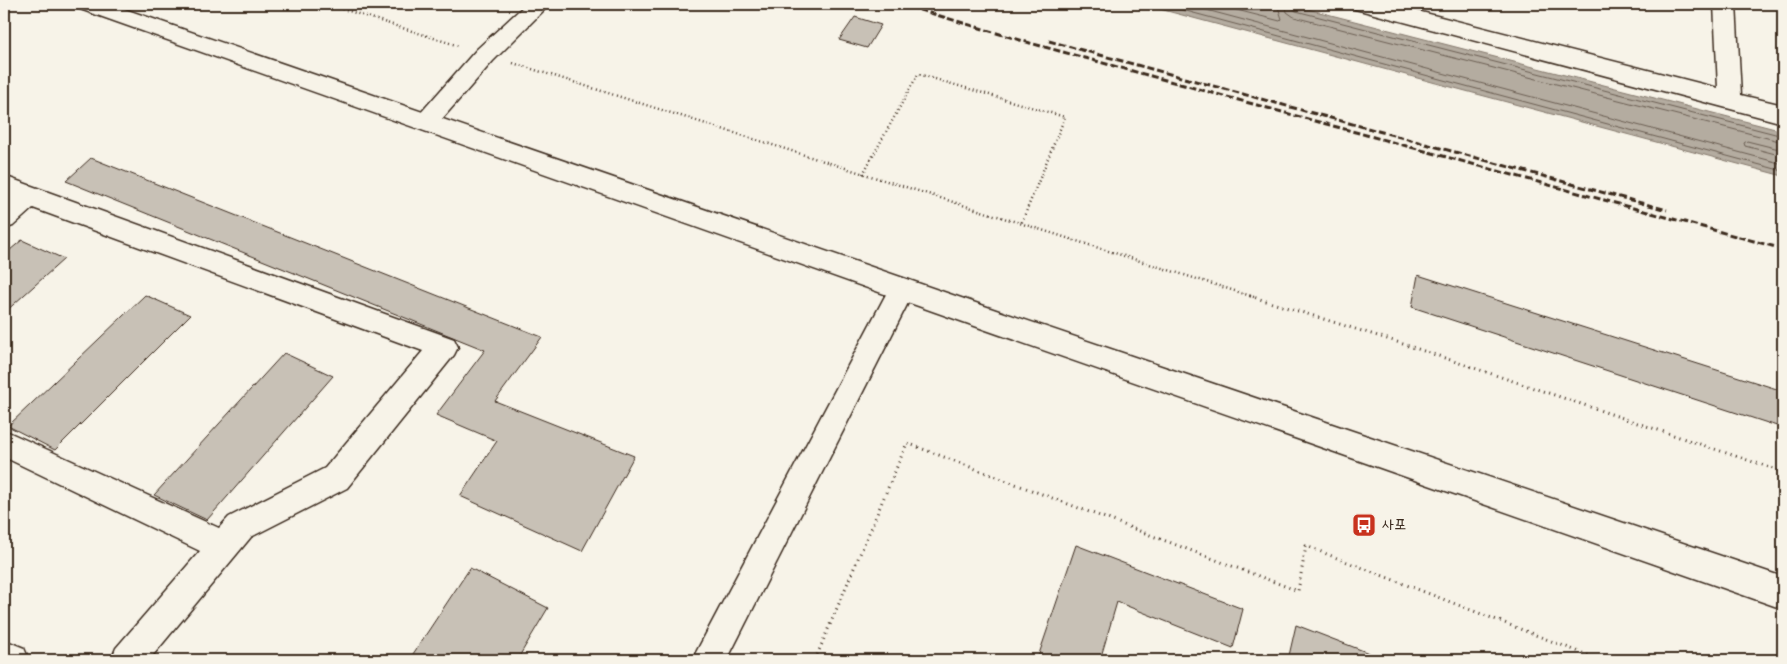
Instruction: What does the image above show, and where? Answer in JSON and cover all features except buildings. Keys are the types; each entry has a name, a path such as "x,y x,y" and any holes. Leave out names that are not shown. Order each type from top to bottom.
{"street":[{"path":"88,4 902,289 1783,593"},
{"path":"426,122 485,55 539,4"},
{"path":"1362,4 1783,114"},
{"path":"1725,4 1730,100"},
{"path":"4,219 16,192 444,347 336,478 240,527 128,660"},
{"path":"709,660 902,289"},
{"path":"4,443 224,546"},
{"path":"4,656 12,660"}],"path":[{"path":"327,4 1397,342 1783,472"},
{"path":"863,174 918,74 1065,117 1021,224"},
{"path":"815,660 907,443 1298,591 1306,546 1600,660"}],"water":[{"path":"1141,4 1288,4 1783,131 1783,176"}],"railway":[{"path":"900,4 1030,43 1783,249"},
{"path":"1049,41 1667,210"}],"place":[{"name":"사포","path":"1364,525"}]}
